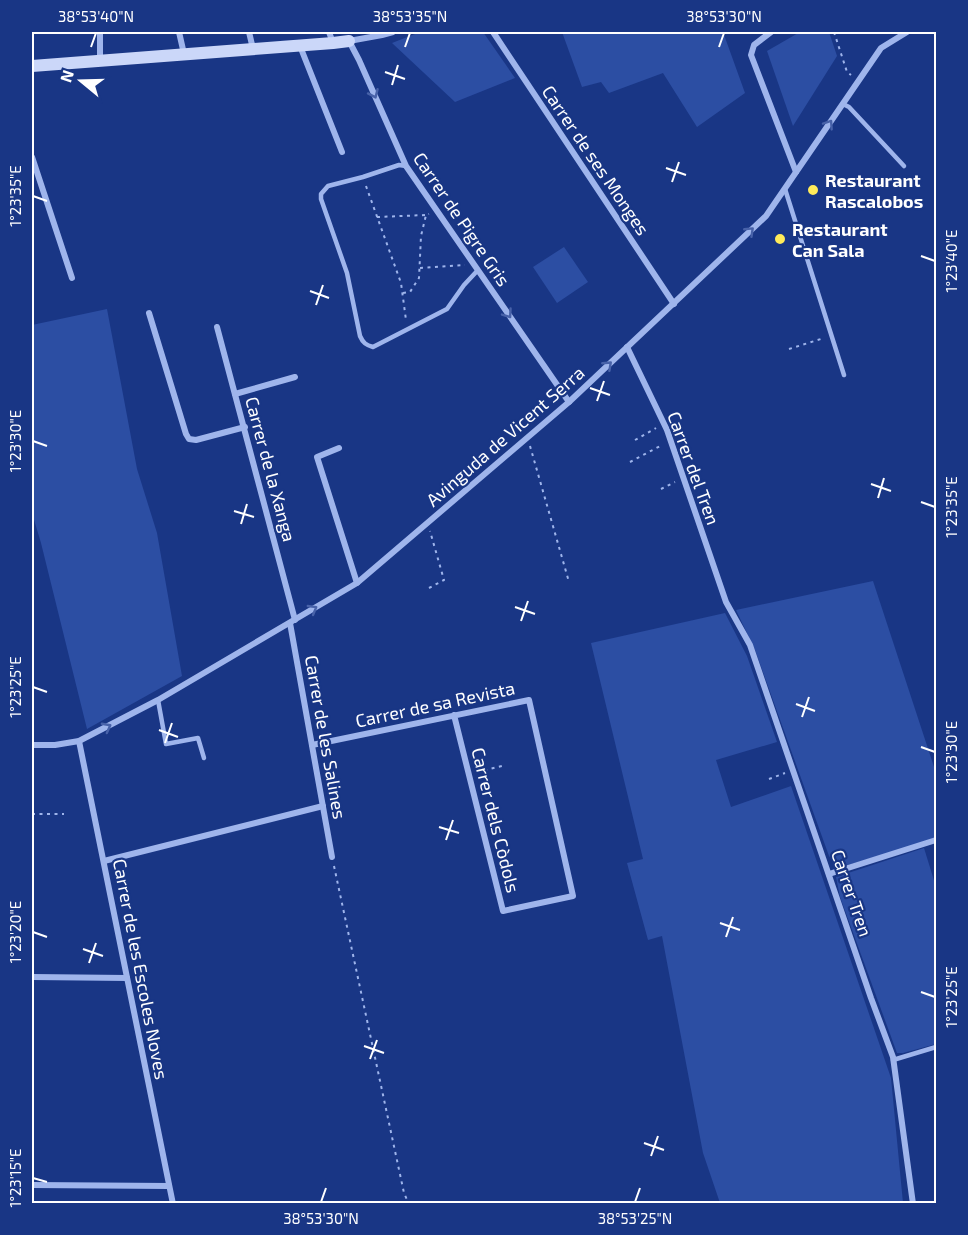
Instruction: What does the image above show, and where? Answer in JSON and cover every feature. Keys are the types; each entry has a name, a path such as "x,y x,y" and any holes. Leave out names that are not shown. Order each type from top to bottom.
{"street":[{"path":"100,32 100,61"},
{"path":"179,32 184,54"},
{"path":"249,32 253,49"},
{"path":"32,66 300,46 331,37 349,41 393,32"},
{"name":"Carrer de ses Monges","path":"493,32 674,304"},
{"path":"771,32 754,45 751,55 796,172"},
{"name":"Avinguda de Vicent Serra","path":"32,745 55,745 80,741 158,700 357,583 569,402 766,216 881,48 907,32"},
{"name":"Carrer de Pigre Gris","path":"349,41 406,166 569,402"},
{"path":"300,46 342,152"},
{"path":"32,157 72,278"},
{"path":"149,313 189,438 196,440 245,427"},
{"name":"Carrer de la Xanga","path":"217,327 245,427 292,621"},
{"name":"Carrer del Tren","path":"627,347 664,424 726,602"},
{"path":"235,394 295,377"},
{"path":"339,448 317,457 357,583"},
{"name":"Carrer Tren","path":"726,602 750,645 893,1060 913,1203"},
{"name":"Carrer de les Salines","path":"292,621 332,857"},
{"name":"Carrer de sa Revista","path":"312,745 529,700"},
{"name":"Carrer dels Còdols","path":"454,715 503,911 573,896 529,700"},
{"name":"Carrer de les Escoles Noves","path":"80,741 173,1203"},
{"path":"104,861 323,806"},
{"path":"830,874 936,840"},
{"path":"32,977 127,978"},
{"path":"32,1185 169,1186"}],"lane":[{"path":"843,104 849,107 904,166"},
{"path":"406,166 399,165 328,186 321,194 321,200 347,273 362,341 373,347 447,309 478,270"},
{"path":"785,189 844,375"},
{"path":"158,700 166,744 198,738 204,758"},
{"path":"893,1060 936,1047"}],"path":[{"path":"834,32 847,72 858,81"},
{"path":"363,177 401,283 406,321"},
{"path":"376,217 426,215 437,210"},
{"path":"402,293 410,292 419,279 421,236 426,215"},
{"path":"420,268 463,266 471,260"},
{"path":"789,349 831,335"},
{"path":"635,440 664,424"},
{"path":"528,437 568,582"},
{"path":"630,462 670,441"},
{"path":"661,489 683,477"},
{"path":"428,523 444,580 429,588"},
{"path":"469,774 506,765"},
{"path":"769,779 793,769"},
{"path":"32,814 64,814"},
{"path":"332,857 404,1193 410,1203"}],"shaded area":[{"path":"420,32 483,32 515,78 455,102 392,43"},
{"path":"562,32 723,32 745,93 697,127 663,73 609,93 601,82 582,87"},
{"path":"800,32 829,32 837,56 793,126 767,51"},
{"path":"564,247 588,282 557,303 533,267"},
{"path":"107,309 137,469 157,533 182,676 87,729 32,513 32,325"},
{"path":"873,581 936,773 936,839 841,867 835,866 829,856 755,650 736,610"},
{"path":"725,613 747,656 777,742 716,760 731,807 791,786 891,1078 903,1203 720,1203 703,1153 662,936 648,940 627,863 643,859 591,643"},
{"path":"924,848 936,887 936,1044 897,1053 840,897 836,877"}],"place":[{"name":"Restaurant Rascalobos","path":"813,190"},
{"name":"Restaurant Can Sala","path":"780,239"}]}
